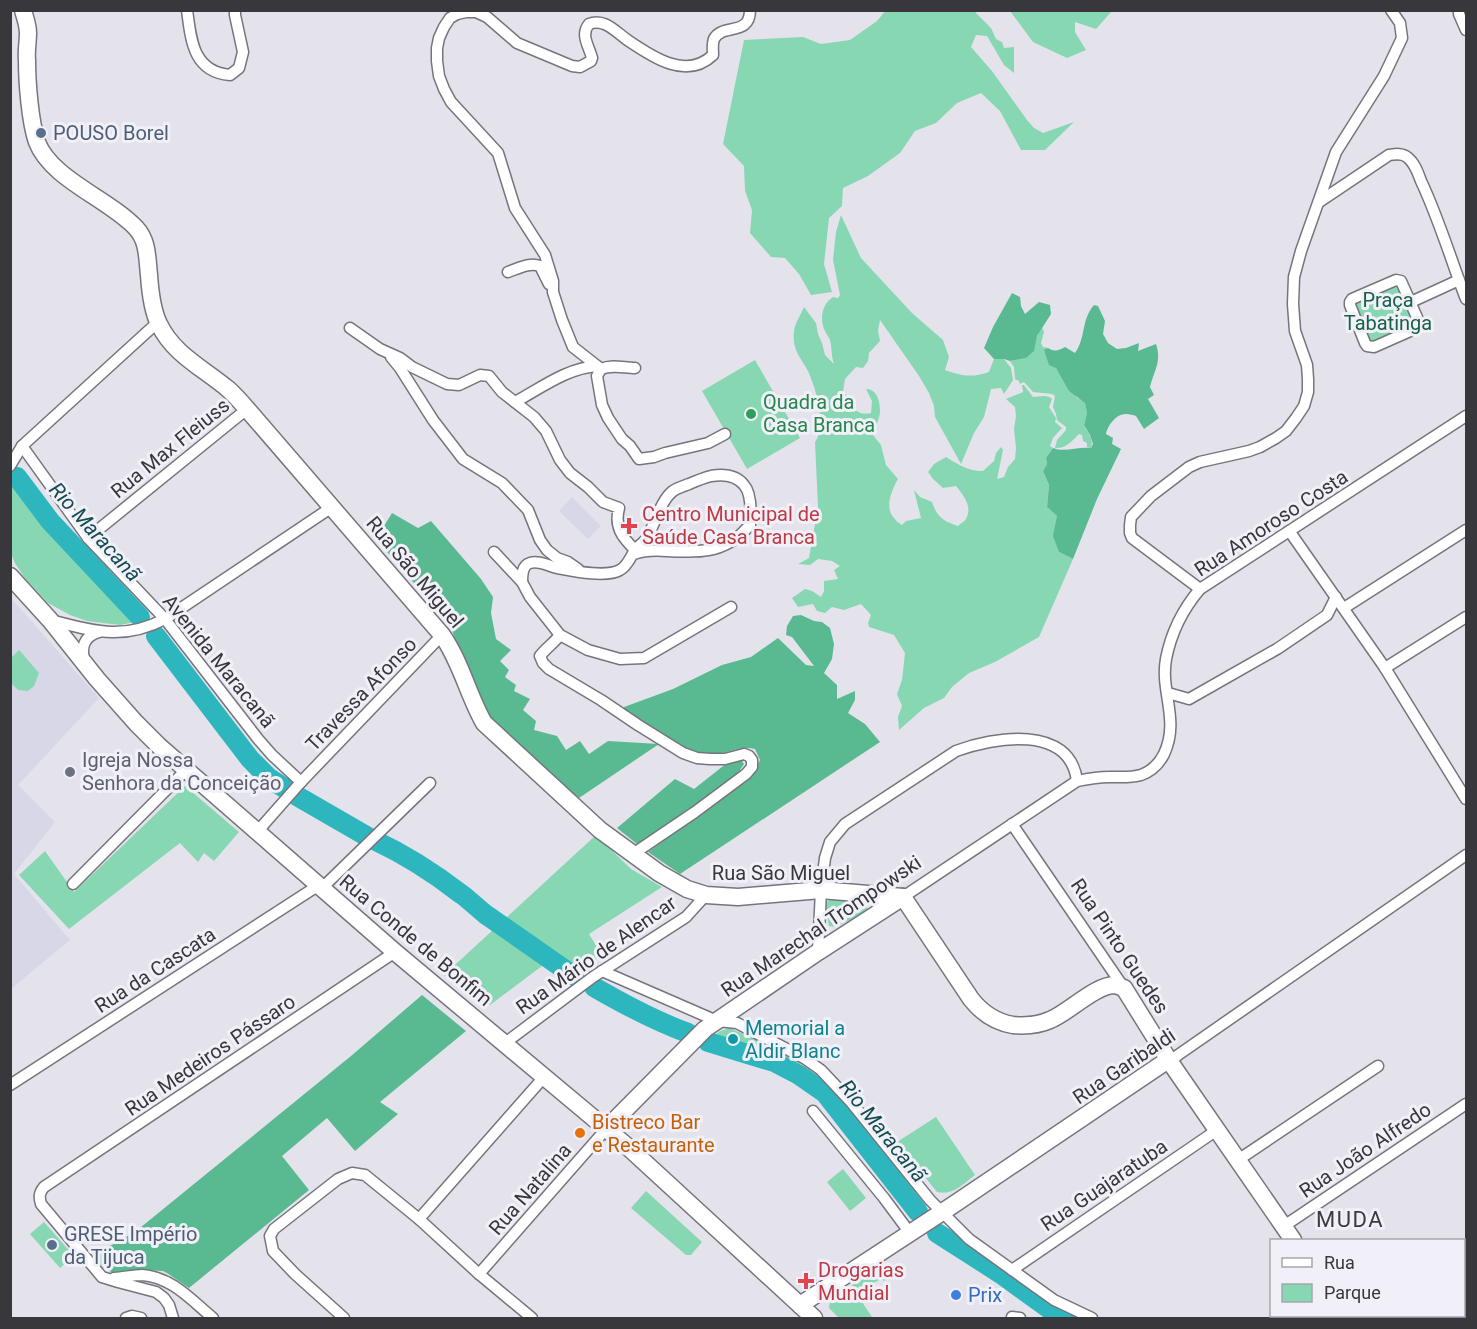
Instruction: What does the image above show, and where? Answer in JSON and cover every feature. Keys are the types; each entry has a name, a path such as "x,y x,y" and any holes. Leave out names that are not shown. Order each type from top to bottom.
{"street":[{"name":"Rua São Miguel","path":"23,10 28,30 27,60 34,131 43,154 52,164 122,216 141,234 145,242 149,282 158,322 167,338 180,353 228,389 247,409 442,635 455,657 484,723 600,830 659,873 687,889 706,895 738,897 820,890 903,897"},
{"path":"187,10 196,55 208,69 220,75 230,75 239,68 243,52 235,10"},
{"path":"553,292 553,281 545,255 515,208 498,153 451,102 439,76 437,61 439,38 450,18 457,14 476,12 487,17 517,43 572,66 580,67 592,58 584,32 589,24 599,22 606,24 664,62 675,66 694,66 706,62 713,55 714,39 720,33 747,24 750,19 750,10"},
{"path":"1200,590 1132,538 1131,518 1151,496 1189,467 1200,462 1233,456 1260,447 1286,430 1304,406 1308,392 1308,379 1296,331 1293,304 1294,277 1336,152 1384,76 1402,38 1400,23 1391,10"},
{"path":"1458,10 1467,30"},
{"path":"1319,202 1389,155 1404,155 1414,165 1432,204 1467,299"},
{"path":"508,272 528,265 540,266 553,292 573,347 599,367"},
{"path":"1398,280 1401,281 1412,302 1419,321 1417,328 1374,347 1365,344 1350,305 1352,299 1398,280"},
{"path":"1412,302 1459,280"},
{"path":"12,463 22,446 158,322"},
{"path":"350,328 390,356 433,420 463,459 502,483 528,510 540,540 547,550 581,571"},
{"path":"380,350 454,386 464,384 480,375 489,376 502,392 534,417 546,431 560,460 570,473 603,502 619,508 617,517 619,529 635,552"},
{"path":"515,402 572,371 584,367 635,368"},
{"path":"599,367 597,376 603,405 614,427 639,459 654,458 665,453 708,443 725,434"},
{"name":"Rua Max Fleiuss","path":"88,538 247,409"},
{"name":"Rua Amoroso Costa","path":"1077,781 1140,775 1152,770 1160,761 1171,730 1165,677 1166,660 1174,631 1188,604 1200,590 1467,417"},
{"name":"Avenida Maracanã","path":"22,446 88,538 298,785"},
{"path":"522,582 522,571 530,563 538,562 556,567 609,574 622,569 635,552 645,541 671,492 706,477 716,476 734,477 747,488 750,496 750,525 736,540 712,550 635,552"},
{"path":"50,620 99,632 123,632 141,629 160,622 332,507"},
{"path":"1344,608 1467,530"},
{"path":"1290,532 1385,668 1467,799"},
{"path":"494,552 522,582 530,597 560,635 588,650 620,659 644,658 731,607"},
{"name":"Rua Conde de Bonfim","path":"10,576 136,723 159,746 395,952 607,1128 814,1318"},
{"path":"1168,693 1188,699 1277,649 1327,615 1336,597"},
{"path":"1385,668 1467,617"},
{"path":"87,667 82,653 83,646 89,636 99,632"},
{"name":"Travessa Afonso","path":"256,832 442,635"},
{"path":"560,635 540,656 549,669 682,753 710,759 725,759 744,754 752,760 752,767 746,774 633,854"},
{"path":"818,952 820,890 825,858 830,842 845,824 956,751 975,743 1024,739 1046,743 1061,750 1070,760 1076,770 1077,781"},
{"path":"74,884 186,770"},
{"name":"Rua Marechal Trompowski","path":"607,1128 711,1025 1077,781"},
{"name":"Rua da Cascata","path":"10,1085 320,886 430,783"},
{"name":"Rua Pinto Guedes","path":"1012,824 1124,988 1170,1062 1288,1233"},
{"name":"Rua Garibaldi","path":"800,1305 1162,1064 1170,1062 1467,855"},
{"name":"Rua Mário de Alencar","path":"505,1042 578,987 686,918 706,895"},
{"path":"903,897 971,999 991,1018 1021,1026 1049,1021 1101,988 1114,985 1124,988"},
{"name":"Rua Medeiros Pássaro","path":"102,1277 41,1204 40,1191 44,1186 395,952"},
{"path":"597,974 711,1025 737,1023 804,1058 821,1070 851,1102 926,1223"},
{"path":"1238,1160 1378,1066"},
{"path":"419,1219 544,1077"},
{"name":"Rua João Alfredo","path":"1288,1233 1467,1104"},
{"path":"813,1111 884,1198 926,1223 969,1239 1054,1300 1092,1318"},
{"name":"Rua Natalina","path":"479,1274 607,1128"},
{"name":"Rua Guajaratuba","path":"1012,1270 1217,1130"},
{"path":"344,1318 273,1251 270,1236 274,1229 338,1179 352,1173 365,1175 532,1318"},
{"path":"102,1277 118,1278 140,1275 156,1277 176,1287 213,1318"},
{"path":"102,1277 156,1292 169,1305 173,1318"},
{"path":"126,1318 132,1316 141,1318"}],"shaded area":[{"path":"572,497 601,526 588,539 559,511"},
{"path":"10,597 99,698 18,785 55,822 14,874 70,940 11,989"}],"green space":[{"path":"886,10 976,11 991,28 996,39 1002,42 1004,48 1014,47 1014,73 1004,65 987,36 976,35 971,47 992,71 1034,128 1043,133 1074,122 1045,150 1021,150 1000,111 981,93 957,103 936,123 915,131 900,153 868,176 843,188 842,206 829,218 824,264 832,292 811,295 799,274 785,258 771,257 750,233 752,210 745,191 744,166 723,144 744,40 803,37 821,44 850,40 877,21"},
{"path":"1010,11 1112,11 1096,29 1075,22 1075,32 1086,50 1067,58 1033,42"},
{"path":"841,215 861,258 912,313 943,340 949,357 945,370 967,376 983,374 989,372 994,359 1004,359 1011,368 1013,380 1004,394 1001,388 991,389 984,417 974,433 961,464 935,417 929,393 880,320 878,331 880,341 869,353 868,361 863,368 856,367 845,379 843,392 856,410 865,414 871,413 872,401 866,389 873,391 877,396 880,414 873,435 881,445 886,465 898,479 891,493 889,504 891,514 897,521 902,525 906,521 921,518 914,490 920,497 932,502 938,515 944,520 958,526 965,520 968,505 959,489 956,486 943,488 928,472 934,464 946,457 968,469 983,471 994,461 1001,447 1003,450 997,479 1004,477 1008,467 1015,459 1016,448 1015,407 1006,399 1023,392 1022,385 1033,397 1045,396 1052,399 1049,407 1056,418 1055,422 1062,428 1053,438 1050,446 1053,448 1046,458 1047,464 1043,471 1049,485 1047,507 1057,516 1059,552 1073,559 1039,637 995,662 969,673 952,687 944,698 924,708 899,730 898,717 902,706 897,694 902,680 905,653 894,635 869,627 871,615 861,604 844,610 832,607 825,613 817,611 813,604 798,607 792,598 805,589 821,597 824,591 824,581 838,579 834,570 840,566 832,561 818,559 810,565 798,564 809,558 818,507 815,442 820,427 820,417 814,387 796,349 794,332 804,307 816,323 825,355 834,364 830,340 823,326 822,317 829,300 833,297 838,298 840,295 833,260 836,232"},
{"name":"Praça Tabatinga","path":"1399,281 1419,322 1370,345 1352,301"},
{"path":"1012,293 1020,297 1025,314 1039,302 1050,305 1051,314 1037,336 1034,351 1026,358 1010,361 994,359 984,348"},
{"path":"1094,305 1098,306 1105,321 1103,334 1108,343 1117,349 1139,343 1138,351 1156,344 1158,361 1150,387 1154,395 1148,399 1159,418 1144,429 1136,416 1122,414 1109,427 1106,434 1113,438 1112,444 1121,449 1097,499 1073,559 1059,552 1053,536 1057,516 1047,507 1049,485 1043,471 1047,464 1046,458 1053,448 1062,450 1091,448 1093,444 1084,425 1087,413 1085,403 1069,391 1056,368 1049,365 1044,350 1065,347 1075,353 1081,341 1087,317"},
{"path":"1042,327 1044,332 1041,343 1043,347 1048,348 1044,351 1077,398 1085,402 1087,413 1084,425 1091,439 1091,448 1087,447 1087,443 1079,434 1066,446 1055,448 1057,440 1066,427 1057,420 1053,407 1055,396 1033,392 1024,382 1020,384 1015,379 1014,367 1010,361 1026,358"},
{"name":"Quadra da Casa Branca","path":"755,360 800,438 747,469 702,391"},
{"path":"13,481 45,525 135,622 120,625 87,621 70,615 48,603 24,577 11,554 10,487"},
{"path":"392,513 418,528 431,521 481,579 493,597 491,613 496,639 511,650 500,661 509,670 505,677 516,685 514,691 530,699 523,710 536,721 534,730 557,736 566,750 580,741 589,754 608,741 659,744 579,798 530,758 491,723 450,625 376,539"},
{"path":"801,615 822,622 830,628 834,644 832,659 824,673 837,685 837,699 855,691 855,700 848,713 865,724 880,742 680,874 648,852 746,781 760,760 755,749 749,748 709,755 687,749 642,723 623,710 624,707 673,689 722,665 751,657 778,638 806,665 814,666 792,637 786,635 787,626 793,616"},
{"path":"19,650 39,673 34,686 28,691 18,690 11,683 11,658"},
{"path":"737,760 744,764 736,776 637,844 617,828 675,779 694,789 727,763"},
{"path":"185,786 239,832 214,861 204,853 198,862 180,843 69,929 19,875 45,851 74,892"},
{"path":"596,835 631,869 662,887 589,934 602,955 572,978 546,963 490,1005 477,1000 444,975"},
{"path":"831,899 866,905 868,911 836,927 829,926 825,903"},
{"path":"422,995 466,1031 380,1102 398,1114 355,1151 327,1118 282,1156 309,1190 189,1288 163,1271 139,1270 113,1273 101,1266 92,1256 135,1232 351,1056"},
{"path":"730,1028 799,1062 829,1086 878,1143 926,1205 923,1208 876,1144 851,1118 835,1096 804,1071 776,1056 713,1037 720,1031"},
{"path":"936,1117 975,1175 958,1188 943,1193 937,1192 897,1142"},
{"path":"843,1169 866,1198 850,1211 827,1182"},
{"path":"646,1191 702,1242 691,1255 686,1255 631,1208"},
{"name":"GRESE Império da Tijuca","path":"44,1222 74,1256 60,1268 30,1234"},
{"path":"882,1264 889,1268 891,1277 884,1281 881,1279 862,1289 863,1297 860,1299 872,1317 839,1318 829,1308 830,1301"}],"waterway":[{"name":"Rio Maracanã","path":"17,477 50,521 140,617"},
{"name":"Rio Maracanã","path":"156,636 250,759 269,778 286,789"},
{"name":"Rio Maracanã","path":"297,796 368,837"},
{"name":"Rio Maracanã","path":"374,840 419,865 461,894"},
{"name":"Rio Maracanã","path":"464,896 485,914 574,976"},
{"name":"Rio Maracanã","path":"594,987 640,1012 688,1033"},
{"name":"Rio Maracanã","path":"708,1042 774,1062 799,1075 825,1093 918,1212"},
{"name":"Rio Maracanã","path":"937,1233 1001,1274 1052,1311 1066,1318"}],"place":[{"name":"POUSO Borel","path":"41,133"},
{"name":"Quadra da Casa Branca","path":"751,414"},
{"name":"Centro Municipal de Saúde Casa Branca","path":"629,526"},
{"name":"Igreja Nossa Senhora da Conceição","path":"70,772"},
{"name":"Memorial a Aldir Blanc","path":"733,1039"},
{"name":"Bistreco Bar e Restaurante","path":"580,1133"},
{"name":"GRESE Império da Tijuca","path":"52,1245"},
{"name":"Drogarias Mundial","path":"806,1281"},
{"name":"Prix","path":"956,1295"}],"district":[{"name":"MUDA","path":"1350,1219"}]}
